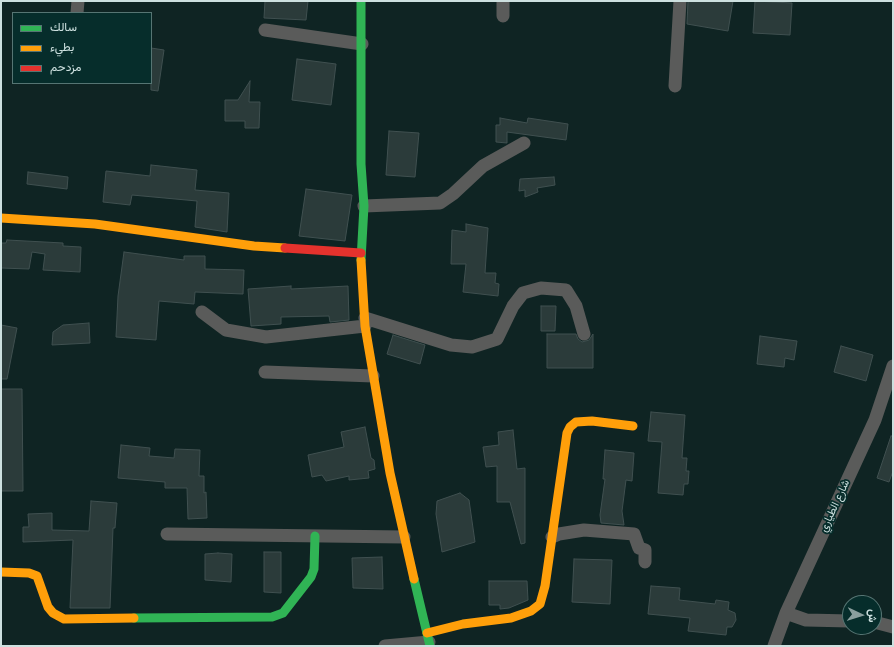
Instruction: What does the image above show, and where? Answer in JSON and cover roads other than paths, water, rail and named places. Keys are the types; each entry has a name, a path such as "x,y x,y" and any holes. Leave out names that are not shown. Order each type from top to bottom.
{"street":[{"path":"77,12 78,1"},
{"path":"361,1 361,164 364,206 361,253 365,322 373,376 404,537 429,640"},
{"path":"503,1 503,16"},
{"path":"675,86 680,1"},
{"path":"264,30 362,44"},
{"path":"364,206 440,203 453,194 483,166 524,143"},
{"path":"1,218 95,224 254,246 361,253"},
{"path":"202,312 226,330 266,337 365,322 451,345 472,347 496,339 513,306 523,293 541,288 566,290 576,306 584,334"},
{"name":"شارع الطياري","path":"774,646 786,613 875,420 893,366"},
{"path":"266,372 373,376"},
{"path":"385,646 429,640 464,624 512,618 531,611 540,604 545,586 567,433 570,427 576,422 592,421 634,426"},
{"path":"552,537 559,534 584,530 634,534 639,548 645,550 645,562"},
{"path":"167,534 404,537"},
{"path":"1,572 28,573 37,576 48,607 53,613 64,619 272,617 283,613 311,577 314,569 315,536"},
{"path":"786,613 806,620 842,621"},
{"path":"882,624 893,627"}]}
